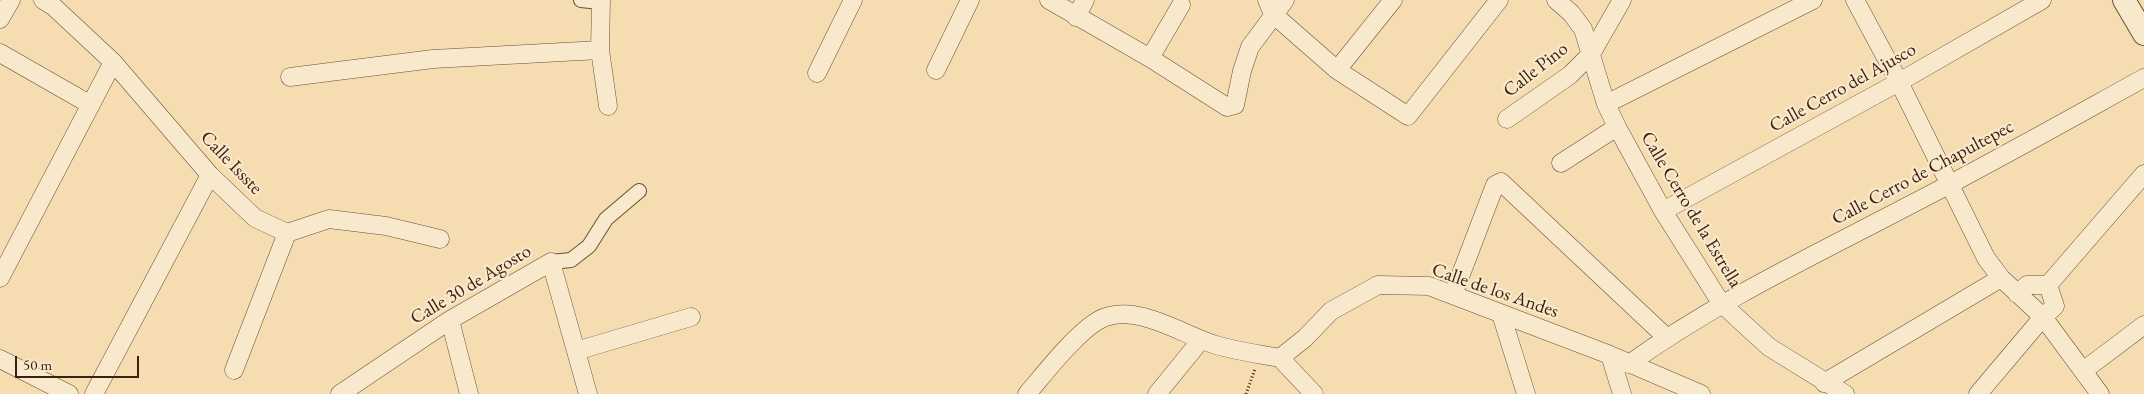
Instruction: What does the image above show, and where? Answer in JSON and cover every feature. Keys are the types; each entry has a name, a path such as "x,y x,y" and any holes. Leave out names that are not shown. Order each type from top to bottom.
{"street":[{"name":"Calle Issste","path":"43,0 54,7 113,62 210,175 255,218 287,234"},
{"path":"582,0 601,1 600,50 608,106"},
{"path":"817,73 853,0"},
{"path":"936,70 970,0"},
{"path":"1049,0 1150,58 1227,107 1235,104 1242,71 1250,47 1270,7 1285,0"},
{"path":"1076,17 1084,0"},
{"path":"1337,70 1393,0"},
{"path":"1270,7 1337,70 1408,116 1499,0"},
{"name":"Calle Cerro de la Estrella","path":"1556,0 1572,6 1591,54 1606,104 1617,127 1662,211 1721,303 1769,347 1824,383 1845,394"},
{"path":"1591,54 1622,0"},
{"path":"1606,104 1813,0"},
{"path":"1855,0 1899,82 1986,258 2001,278 2043,316 2100,394"},
{"name":"Calle Cerro del Ajusco","path":"1662,211 1899,82 2042,0"},
{"path":"2124,0 2144,34"},
{"path":"1150,58 1181,5"},
{"path":"290,77 433,59 600,50"},
{"path":"0,53 90,106"},
{"name":"Calle Pino","path":"1507,119 1570,75 1591,54"},
{"path":"0,278 113,62"},
{"name":"Calle Cerro de Chapultepec","path":"1629,364 1666,337 1721,303 1950,185 2144,78"},
{"path":"1561,163 1617,127"},
{"path":"2017,294 2027,285 2048,285 2144,174"},
{"path":"94,394 210,175"},
{"path":"1453,295 1495,185 1501,182 1666,337"},
{"name":"Calle 30 de Agosto","path":"349,391 450,320 551,262 572,260 589,246 606,219 638,191"},
{"path":"234,370 287,234 329,219 386,226 440,239"},
{"path":"551,262 588,394"},
{"path":"1824,383 2001,278"},
{"name":"Calle de los Andes","path":"1280,358 1305,338 1331,311 1378,285 1429,286 1610,355 1701,394"},
{"path":"1978,394 2043,316 2055,306 2048,285"},
{"path":"1027,394 1067,348 1100,320 1127,314 1155,320 1201,340 1280,358 1314,394"},
{"path":"1501,314 1526,394"},
{"path":"576,351 691,317"},
{"path":"450,320 469,394"},
{"path":"2083,371 2144,325"},
{"path":"1156,394 1201,340"},
{"path":"1610,355 1622,394"},
{"path":"0,359 69,394"}],"path":[{"path":"1246,394 1260,354"}]}
